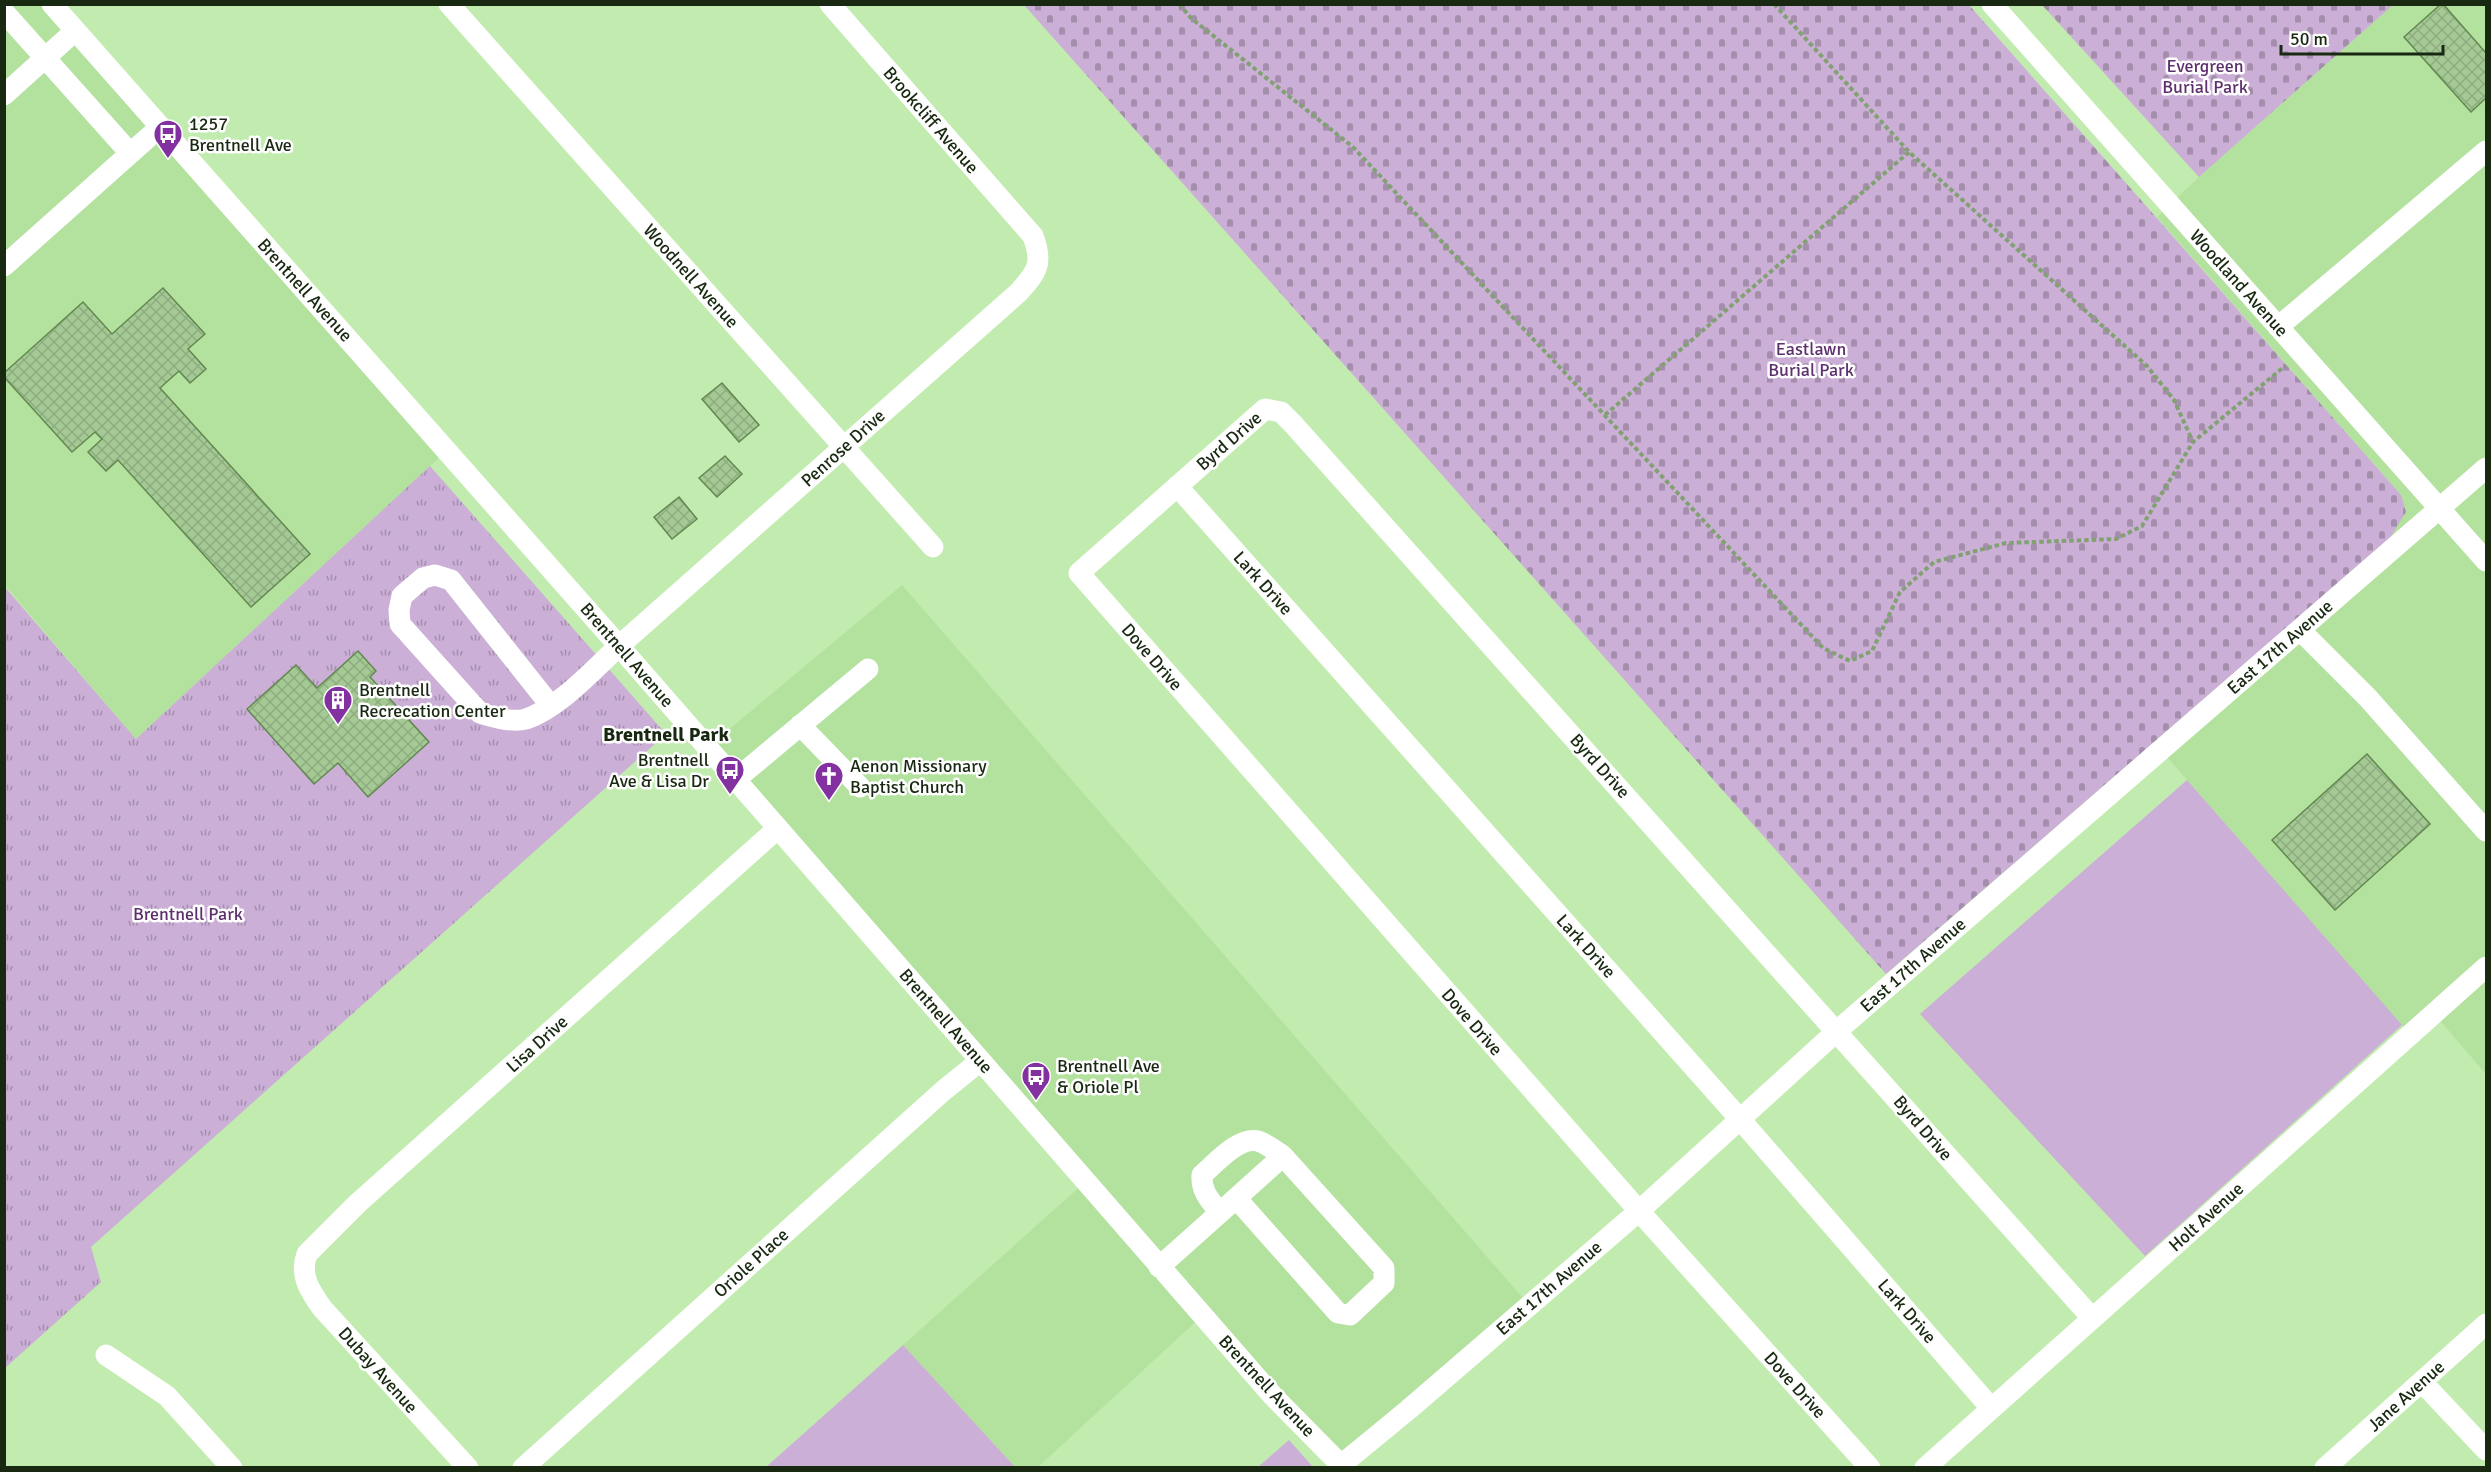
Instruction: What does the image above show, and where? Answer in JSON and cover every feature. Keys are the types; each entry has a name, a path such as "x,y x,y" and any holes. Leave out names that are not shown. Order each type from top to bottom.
{"street":[{"name":"Brentnell Avenue","path":"52,4 619,646 1273,1396 1342,1466"},
{"name":"Woodnell Avenue","path":"449,4 933,547"},
{"name":"Brookcliff Avenue","path":"830,4 1033,236"},
{"name":"Woodland Avenue","path":"1992,4 2487,561"},
{"path":"4,12 130,153"},
{"path":"4,95 75,31"},
{"path":"4,266 160,127"},
{"path":"2278,327 2487,151"},
{"name":"Penrose Drive","path":"550,706 451,580 435,575 423,578 402,596 399,610 400,624 480,713 499,719 525,719 550,706 768,516 1019,291 1034,275 1040,253 1033,236"},
{"name":"Byrd Drive","path":"1079,573 1264,409 1281,412 2092,1318"},
{"name":"East 17th Avenue","path":"1342,1466 1639,1211 1837,1031 2487,468"},
{"name":"Lark Drive","path":"1177,486 1739,1118 1991,1408"},
{"name":"Dove Drive","path":"1079,573 1639,1211 1870,1467"},
{"path":"2300,630 2368,698 2487,831"},
{"path":"735,780 868,669"},
{"path":"800,725 860,787"},
{"name":"Lisa Drive","path":"303,1264 307,1254 358,1203 777,829"},
{"name":"Holt Avenue","path":"1925,1467 2487,967"},
{"name":"Oriole Place","path":"524,1467 934,1099 980,1061"},
{"path":"1220,1213 1205,1194 1202,1175 1240,1144 1251,1140 1261,1142 1283,1156 1384,1268 1384,1283 1350,1315 1338,1313 1236,1198"},
{"path":"1160,1267 1283,1156"},
{"name":"Dubay Avenue","path":"303,1264 308,1288 322,1308 468,1467"},
{"name":"Jane Avenue","path":"2325,1467 2487,1324"},
{"path":"106,1355 167,1396 232,1467"},
{"path":"2422,1382 2487,1450"}],"path":[{"path":"1179,4 1191,18 1353,147 1823,648 1850,661 1872,651 1900,592 1934,562 2006,543 2116,539 2142,526 2193,442 2301,353"},
{"path":"1774,4 1909,152 2147,366 2174,400 2193,442"},
{"path":"1605,415 1909,152"}],"shaded area":[{"path":"4,5 52,5 445,452 136,739 5,585"},
{"path":"2393,5 2486,5 2486,1074 2435,1015 2411,1036 2154,742 2401,495 2157,217"},
{"path":"902,585 1536,1313 1349,1467 1202,1316 1038,1467 1015,1467 903,1345 1084,1183 707,748"}],"green space":[{"name":"Eastlawn Burial Park","path":"1024,5 1969,5 2401,495 2406,512 2390,538 1886,974"},
{"name":"Evergreen Burial Park","path":"2042,5 2393,5 2199,177"},
{"name":"Brentnell Park","path":"430,466 666,734 91,1247 101,1282 5,1368 4,586 136,739"},
{"path":"2187,780 2402,1025 2145,1256 1920,1014"},
{"path":"903,1345 1015,1467 766,1467"},
{"path":"1289,1440 1313,1467 1258,1467"}],"building":[{"path":"2441,4 2486,53 2486,98 2471,112 2404,37"},
{"path":"163,288 205,334 188,349 206,369 190,383 179,371 160,388 310,554 251,607 118,460 106,471 88,452 102,439 95,432 72,452 4,377 4,373 83,302 112,334"},
{"path":"722,383 759,425 739,442 702,399"},
{"path":"725,456 742,474 717,497 699,478"},
{"path":"679,497 697,519 672,539 654,517"},
{"name":"Brentnell Recrecation Center","path":"358,651 376,671 370,677 429,742 368,797 338,763 314,784 247,709 296,665 317,688"},
{"path":"2367,754 2430,824 2335,910 2272,840"}],"place":[{"name":"1257 Brentnell Ave","path":"168,160"},
{"name":"Brentnell Recrecation Center","path":"338,726"},
{"name":"Brentnell Ave & Lisa Dr","path":"730,796"},
{"name":"Aenon Missionary Baptist Church","path":"829,802"},
{"name":"Brentnell Ave & Oriole Pl","path":"1036,1102"}],"district":[{"name":"Brentnell Park","path":"666,734"}]}
